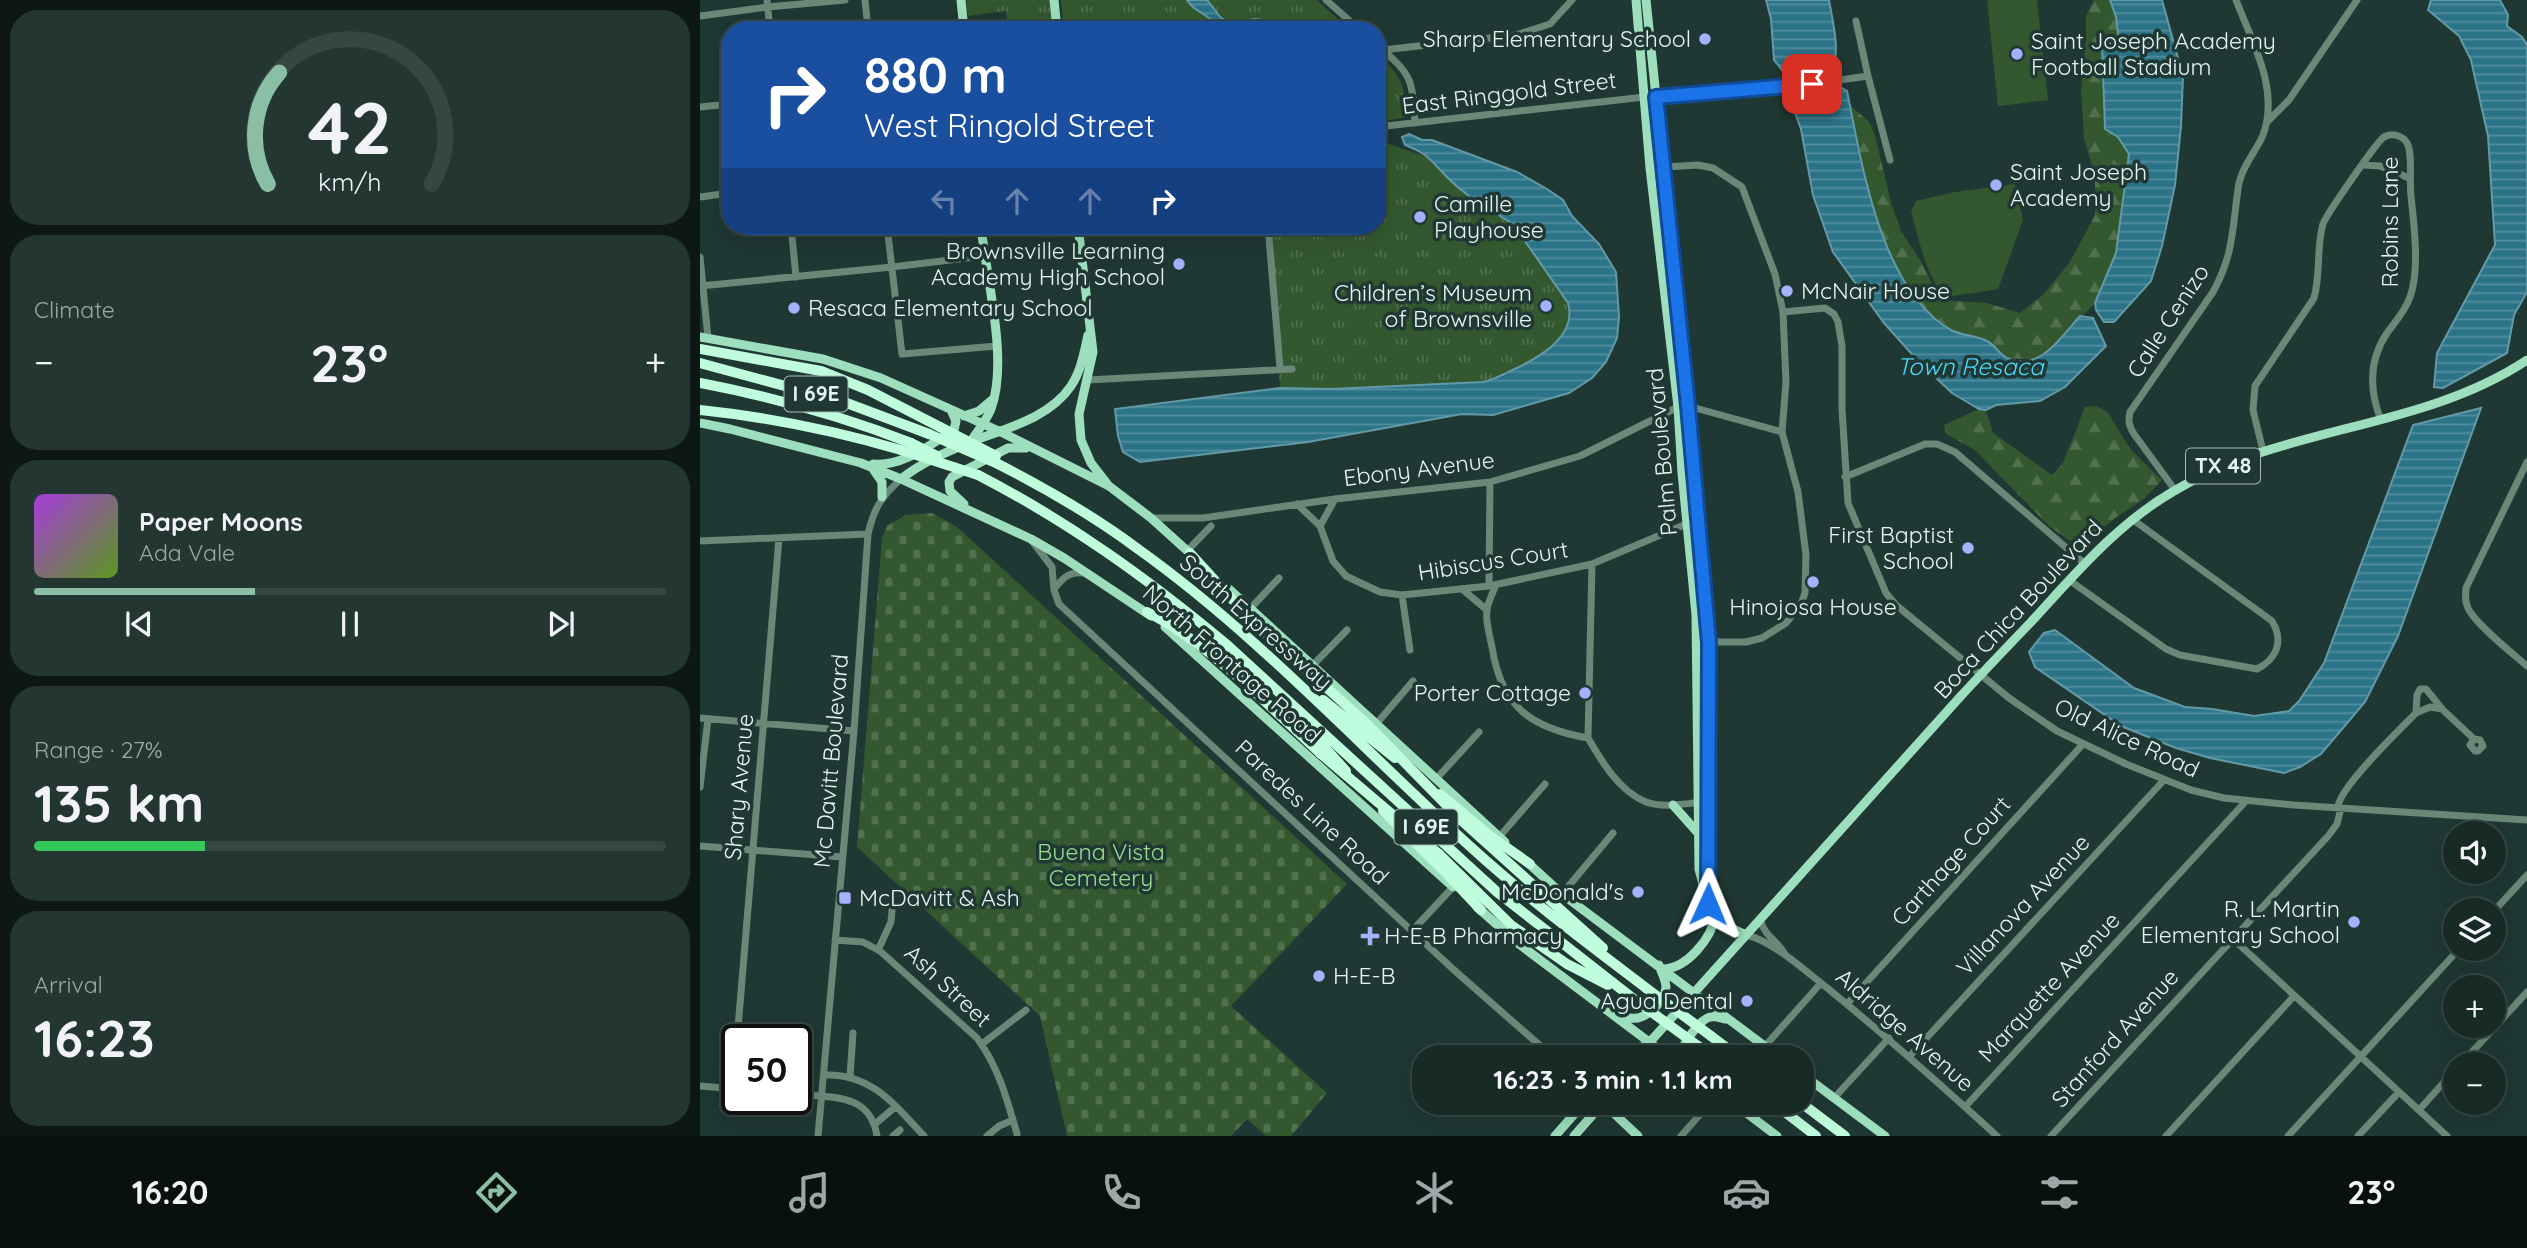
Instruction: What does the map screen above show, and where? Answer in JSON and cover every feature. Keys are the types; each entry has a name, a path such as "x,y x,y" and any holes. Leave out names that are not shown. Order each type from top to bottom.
{"highway":[{"path":"700,349 821,371 867,390 1001,462"},
{"name":"South Expressway","path":"700,363 844,402 1001,462 1053,492 1141,550 1255,645 1531,900 1723,1045"},
{"name":"South Expressway","path":"700,383 771,397 837,416 911,443 978,475 1084,535 1140,575 1225,643 1497,892 1635,1000"},
{"path":"700,410 792,424 868,440 978,475"},
{"path":"1188,552 1251,620 1372,723 1461,820 1569,915 1646,988"},
{"path":"1147,612 1168,622 1203,650 1439,853 1511,925 1567,964 1635,1000"},
{"path":"1225,643 1481,911"},
{"path":"1255,645 1489,835 1530,864"},
{"name":"I 69E","path":"1635,1000 1697,1045"},
{"path":"1814,1113 1845,1136"},
{"path":"1789,1115 1816,1136"}],"main road":[{"path":"961,0 963,21"},
{"path":"1054,0 1057,21"},
{"name":"Palm Boulevard","path":"1636,0 1650,167 1698,519 1709,643 1707,901"},
{"name":"Palm Boulevard","path":"1646,0 1664,166 1683,407 1682,473 1697,642 1699,869 1707,901 1715,916"},
{"path":"970,442 983,425 997,387 997,346 982,235"},
{"path":"1079,235 1093,352 1079,414 1081,440 1091,463 1109,486"},
{"name":"Mc Davitt Boulevard","path":"901,479 926,462 970,442 1001,432 1055,403 1071,386 1082,363 1090,327"},
{"name":"South Expressway","path":"704,338 843,364 881,378 1001,432 1109,486 1151,518 1562,894 1764,1045"},
{"name":"Boca Chica Boulevard","path":"1647,1044 2084,563 2132,519 2175,490 2221,467 2263,451 2381,420 2465,393 2527,360"},
{"path":"964,416 979,411 994,399"},
{"path":"861,463 887,466 898,463 954,430 956,421 951,410"},
{"name":"North Frontage Road","path":"700,423 861,463 901,479 1031,539 1147,612 1192,649 1453,887 1519,944 1647,1044"},
{"path":"971,510 950,491 948,487 953,477 1007,448 1035,449"},
{"path":"872,467 882,482 882,498"},
{"path":"1673,805 1698,833"},
{"path":"1603,1007 1629,1018 1641,1017 1651,1011 1662,998 1666,988 1661,967 1671,968 1684,962 1705,939 1713,926 1715,916 1746,935"},
{"path":"1683,1045 1709,1017 1718,1017 1734,1023"},
{"path":"1814,1083 1885,1136"},
{"path":"1555,1136 1574,1115"},
{"path":"1574,1136 1592,1115"},
{"path":"1616,1115 1638,1136"},
{"path":"1749,1115 1777,1136"}],"street":[{"path":"700,16 767,3 845,0"},
{"path":"865,0 867,21"},
{"path":"1386,46 1516,35 1550,24 1572,0"},
{"name":"Calle Cenizo","path":"2175,490 2129,426 2130,412 2225,271 2231,252 2243,168 2258,147 2267,122 2267,82 2236,0"},
{"path":"2267,122 2289,100 2357,0"},
{"path":"1331,1 1351,21"},
{"path":"767,3 769,21"},
{"path":"1856,21 1891,159"},
{"path":"1386,53 1406,72 1413,85 1415,123"},
{"name":"East Ringgold Street","path":"1386,126 1645,97 1791,87 1868,76"},
{"path":"700,107 721,105"},
{"name":"Robins Lane","path":"2263,451 2253,411 2255,386 2314,298 2318,282 2320,241 2329,211 2375,146 2385,136 2395,135 2404,139 2409,146 2414,284 2410,300 2375,356 2371,375 2376,409 2381,420"},
{"path":"2364,165 2380,166 2409,178"},
{"path":"1650,167 1713,167 1742,187 1775,274 1783,312 1786,382 1782,432 1798,492 1806,555 1805,593 1794,615 1778,630 1746,642 1697,642"},
{"path":"700,197 721,194"},
{"path":"791,235 796,277"},
{"path":"888,235 902,354 997,346"},
{"path":"1269,235 1280,368"},
{"path":"701,285 984,256"},
{"path":"700,257 704,338"},
{"name":"Old Alice Road","path":"1783,312 1825,308 1830,309 1838,322 1842,346 1845,477 1849,503 1886,593 1896,605 2032,715 2083,744 2164,780 2204,794 2246,801 2527,820"},
{"path":"1088,380 1292,369"},
{"path":"1683,407 1782,432"},
{"name":"Ebony Avenue","path":"1151,518 1203,518 1335,499 1490,482 1580,456 1683,407"},
{"path":"1845,477 1925,444 1937,443 1955,452 2084,563"},
{"path":"2525,664 2472,615 2466,603 2466,588 2527,462"},
{"name":"Mc Davitt Boulevard","path":"818,1136 854,731 867,534 873,512 882,498 901,479"},
{"path":"1490,482 1493,585 1486,610 1496,673 1510,701 1535,722 1560,733 1588,738"},
{"path":"1321,526 1335,499"},
{"name":"Hibiscus Court","path":"1297,504 1321,526 1333,561 1346,576 1380,592 1402,595 1493,585 1592,564 1698,519"},
{"path":"2069,580 2151,640 2179,655 2257,669 2267,664 2276,653 2278,640 2272,621 2132,519"},
{"path":"1188,552 1211,526"},
{"path":"700,541 867,534"},
{"name":"Shary Avenue","path":"738,1024 779,538"},
{"name":"Paredes Line Road","path":"1031,539 1052,567 1054,590 1059,604 1412,931 1540,1045"},
{"path":"1592,564 1588,738 1598,756 1625,790 1648,803 1673,805 1709,802"},
{"path":"1054,590 1068,575 1075,572 1087,573"},
{"path":"1250,609 1279,578"},
{"path":"1462,589 1486,610"},
{"path":"1402,595 1410,650"},
{"path":"1312,666 1347,630"},
{"path":"2525,664 2527,654"},
{"path":"1372,723 1413,681"},
{"name":"Stanford Avenue","path":"2051,1136 2329,835 2337,824 2339,798 2416,713 2417,695 2423,688 2444,710"},
{"path":"2416,713 2430,707 2444,710 2474,739"},
{"path":"700,787 704,718 854,731"},
{"path":"1437,778 1479,732"},
{"name":"Carthage Court","path":"1846,1004 2083,744"},
{"name":"Villanova Avenue","path":"1909,1057 2164,780"},
{"path":"1500,836 1545,784"},
{"name":"Marquette Avenue","path":"1965,1107 2246,801"},
{"path":"1562,894 1613,833"},
{"path":"700,846 842,857"},
{"path":"2506,898 2527,875"},
{"path":"1412,931 1453,887"},
{"path":"878,950 891,922 893,899"},
{"name":"Aldridge Avenue","path":"1759,920 1764,933 1780,946 1786,955"},
{"name":"Aldridge Avenue","path":"1746,935 1759,938 1786,955 1821,983 1889,1038 1997,1136"},
{"path":"2232,938 2447,1136"},
{"name":"Ash Street","path":"835,940 863,942 878,950 898,965 982,1044 1002,1082 1017,1134"},
{"path":"2288,1136 2448,961"},
{"path":"1766,1045 1821,983"},
{"path":"2472,1052 2527,992"},
{"path":"2166,1136 2294,996"},
{"path":"982,1044 1026,1010"},
{"path":"850,1076 853,1033"},
{"path":"1834,1098 1889,1038"},
{"path":"824,1075 861,1079 879,1091 924,1136"},
{"path":"2418,1110 2443,1083"},
{"path":"700,1086 721,1088"},
{"path":"2358,1136 2399,1092"},
{"path":"812,1096 852,1101 862,1106 870,1113 877,1136"},
{"path":"875,1124 895,1107"},
{"path":"1681,1136 1699,1115"},
{"path":"987,1136 999,1126 1013,1120"},
{"path":"893,1136 900,1130"}],"green space":[{"path":"966,0 1050,0 1052,21 1007,21 1006,11 968,16"},
{"path":"1061,0 1317,0 1340,21 1063,21"},
{"path":"1987,0 2037,0 2048,100 1998,106"},
{"path":"2094,0 2110,0 2120,42 2118,137 2129,154 2116,253 2095,303 2046,353 2035,360 2008,358 1989,342 1954,332 1921,306 1886,245 1861,167 1850,105 1870,123 1901,231 1922,263 1940,300 1987,303 2020,313 2043,295 2070,262 2095,215 2095,176 2084,138 2081,89 2086,16"},
{"path":"1386,63 1400,81 1408,117 1386,121"},
{"path":"1386,143 1433,159 1448,178 1510,222 1568,303 1568,325 1547,350 1519,367 1483,382 1331,389 1280,388 1271,235 1386,235"},
{"path":"2015,184 2023,220 1998,289 1947,297 1934,281 1924,258 1911,211 1916,201 1955,192"},
{"path":"2097,406 2108,413 2131,450 2162,480 2145,498 2115,518 2083,545 2067,539 2049,526 1975,450 1946,434 1944,425 1979,409 1986,410 1993,433 2052,475 2063,463 2085,407"},
{"name":"Buena Vista Cemetery","path":"932,513 957,527 1347,884 1231,1006 1327,1093 1291,1136 1266,1136 1247,1119 1231,1136 1067,1136 1040,1016 857,847 882,538 887,526 906,515"}],"water":[{"path":"1187,0 1207,0 1221,18 1227,21 1212,21"},
{"path":"1766,0 1829,0 1836,44 1832,68 1794,73 1782,70 1774,60 1771,19"},
{"path":"2110,0 2162,0 2183,76 2175,185 2162,246 2151,281 2114,322 2104,322 2095,303 2116,253 2129,154 2118,137 2105,129 2102,46 2119,41 2116,17"},
{"path":"2431,0 2500,0 2508,15 2507,26 2522,37 2527,45 2527,292 2514,315 2507,353 2443,388 2434,387 2437,353 2495,245 2488,136 2471,60 2459,36 2428,10"},
{"name":"Town Resaca","path":"1840,87 1847,91 1878,222 1891,256 1907,286 1927,311 1951,330 1987,341 2007,358 2019,361 2029,361 2049,350 2080,316 2093,318 2106,346 2065,387 2040,401 1979,409 1952,393 1884,323 1833,252 1813,195 1801,129 1789,97 1792,91"},
{"path":"1409,134 1517,172 1547,189 1563,200 1572,216 1599,244 1616,272 1619,317 1617,338 1606,362 1592,378 1569,393 1493,415 1462,414 1308,442 1140,462 1123,452 1115,409 1280,388 1331,389 1483,382 1528,362 1556,342 1568,325 1568,303 1518,231 1512,231 1510,222 1461,190 1424,155 1405,145 1402,137"},
{"path":"2481,408 2398,636 2365,702 2321,754 2300,767 2284,773 2176,748 2121,726 2035,667 2029,652 2044,633 2055,630 2134,688 2185,707 2254,716 2289,711 2299,701 2324,663 2413,425"}],"place":[{"name":"Sharp Elementary School","path":"1705,39"},
{"name":"Saint Joseph Academy Football Stadium","path":"2017,54"},
{"name":"Saint Joseph Academy","path":"1996,185"},
{"name":"Camille Playhouse","path":"1420,217"},
{"name":"Brownsville Learning Academy High School","path":"1179,264"},
{"name":"McNair House","path":"1787,291"},
{"name":"Children’s Museum of Brownsville","path":"1546,306"},
{"name":"Resaca Elementary School","path":"794,308"},
{"name":"First Baptist School","path":"1968,548"},
{"name":"Hinojosa House","path":"1813,582"},
{"name":"Porter Cottage","path":"1585,693"},
{"name":"McDonald's","path":"1638,892"},
{"name":"McDavitt & Ash","path":"845,898"},
{"name":"R. L. Martin Elementary School","path":"2354,922"},
{"name":"H-E-B Pharmacy","path":"1370,936"},
{"name":"H-E-B","path":"1319,976"},
{"name":"Agua Dental","path":"1747,1001"}],"route":[{"path":"1708,904 1709,643 1656,97 1812,84"}]}
